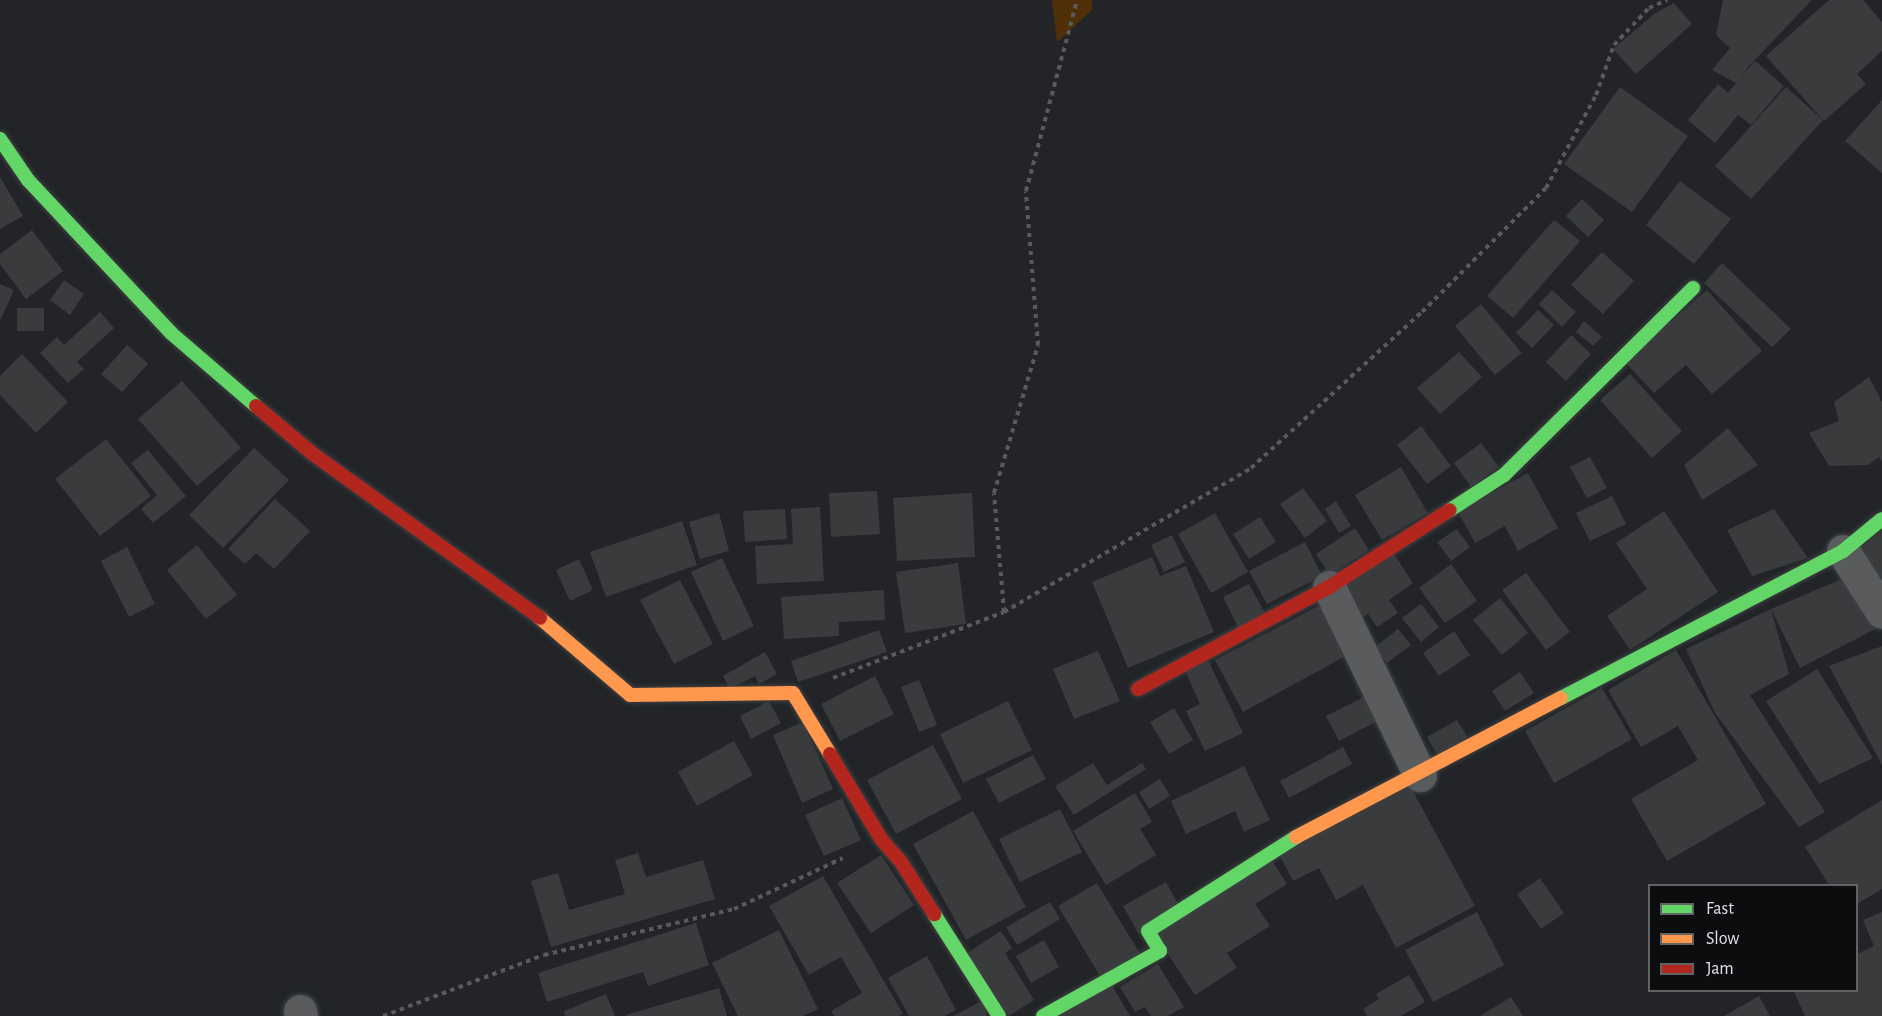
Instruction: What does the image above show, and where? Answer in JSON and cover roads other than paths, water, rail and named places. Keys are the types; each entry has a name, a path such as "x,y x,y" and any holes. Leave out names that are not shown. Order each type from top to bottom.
{"street":[{"path":"0,140 28,180 171,333 313,454 524,605 630,695 793,693 881,839 901,862 999,1016"},
{"path":"1138,688 1329,587 1504,476 1693,288"},
{"path":"1043,1016 1160,951 1148,931 1273,849 1420,775 1843,550 1882,519"},
{"path":"1843,550 1882,612"},
{"path":"1329,587 1420,775"}]}
